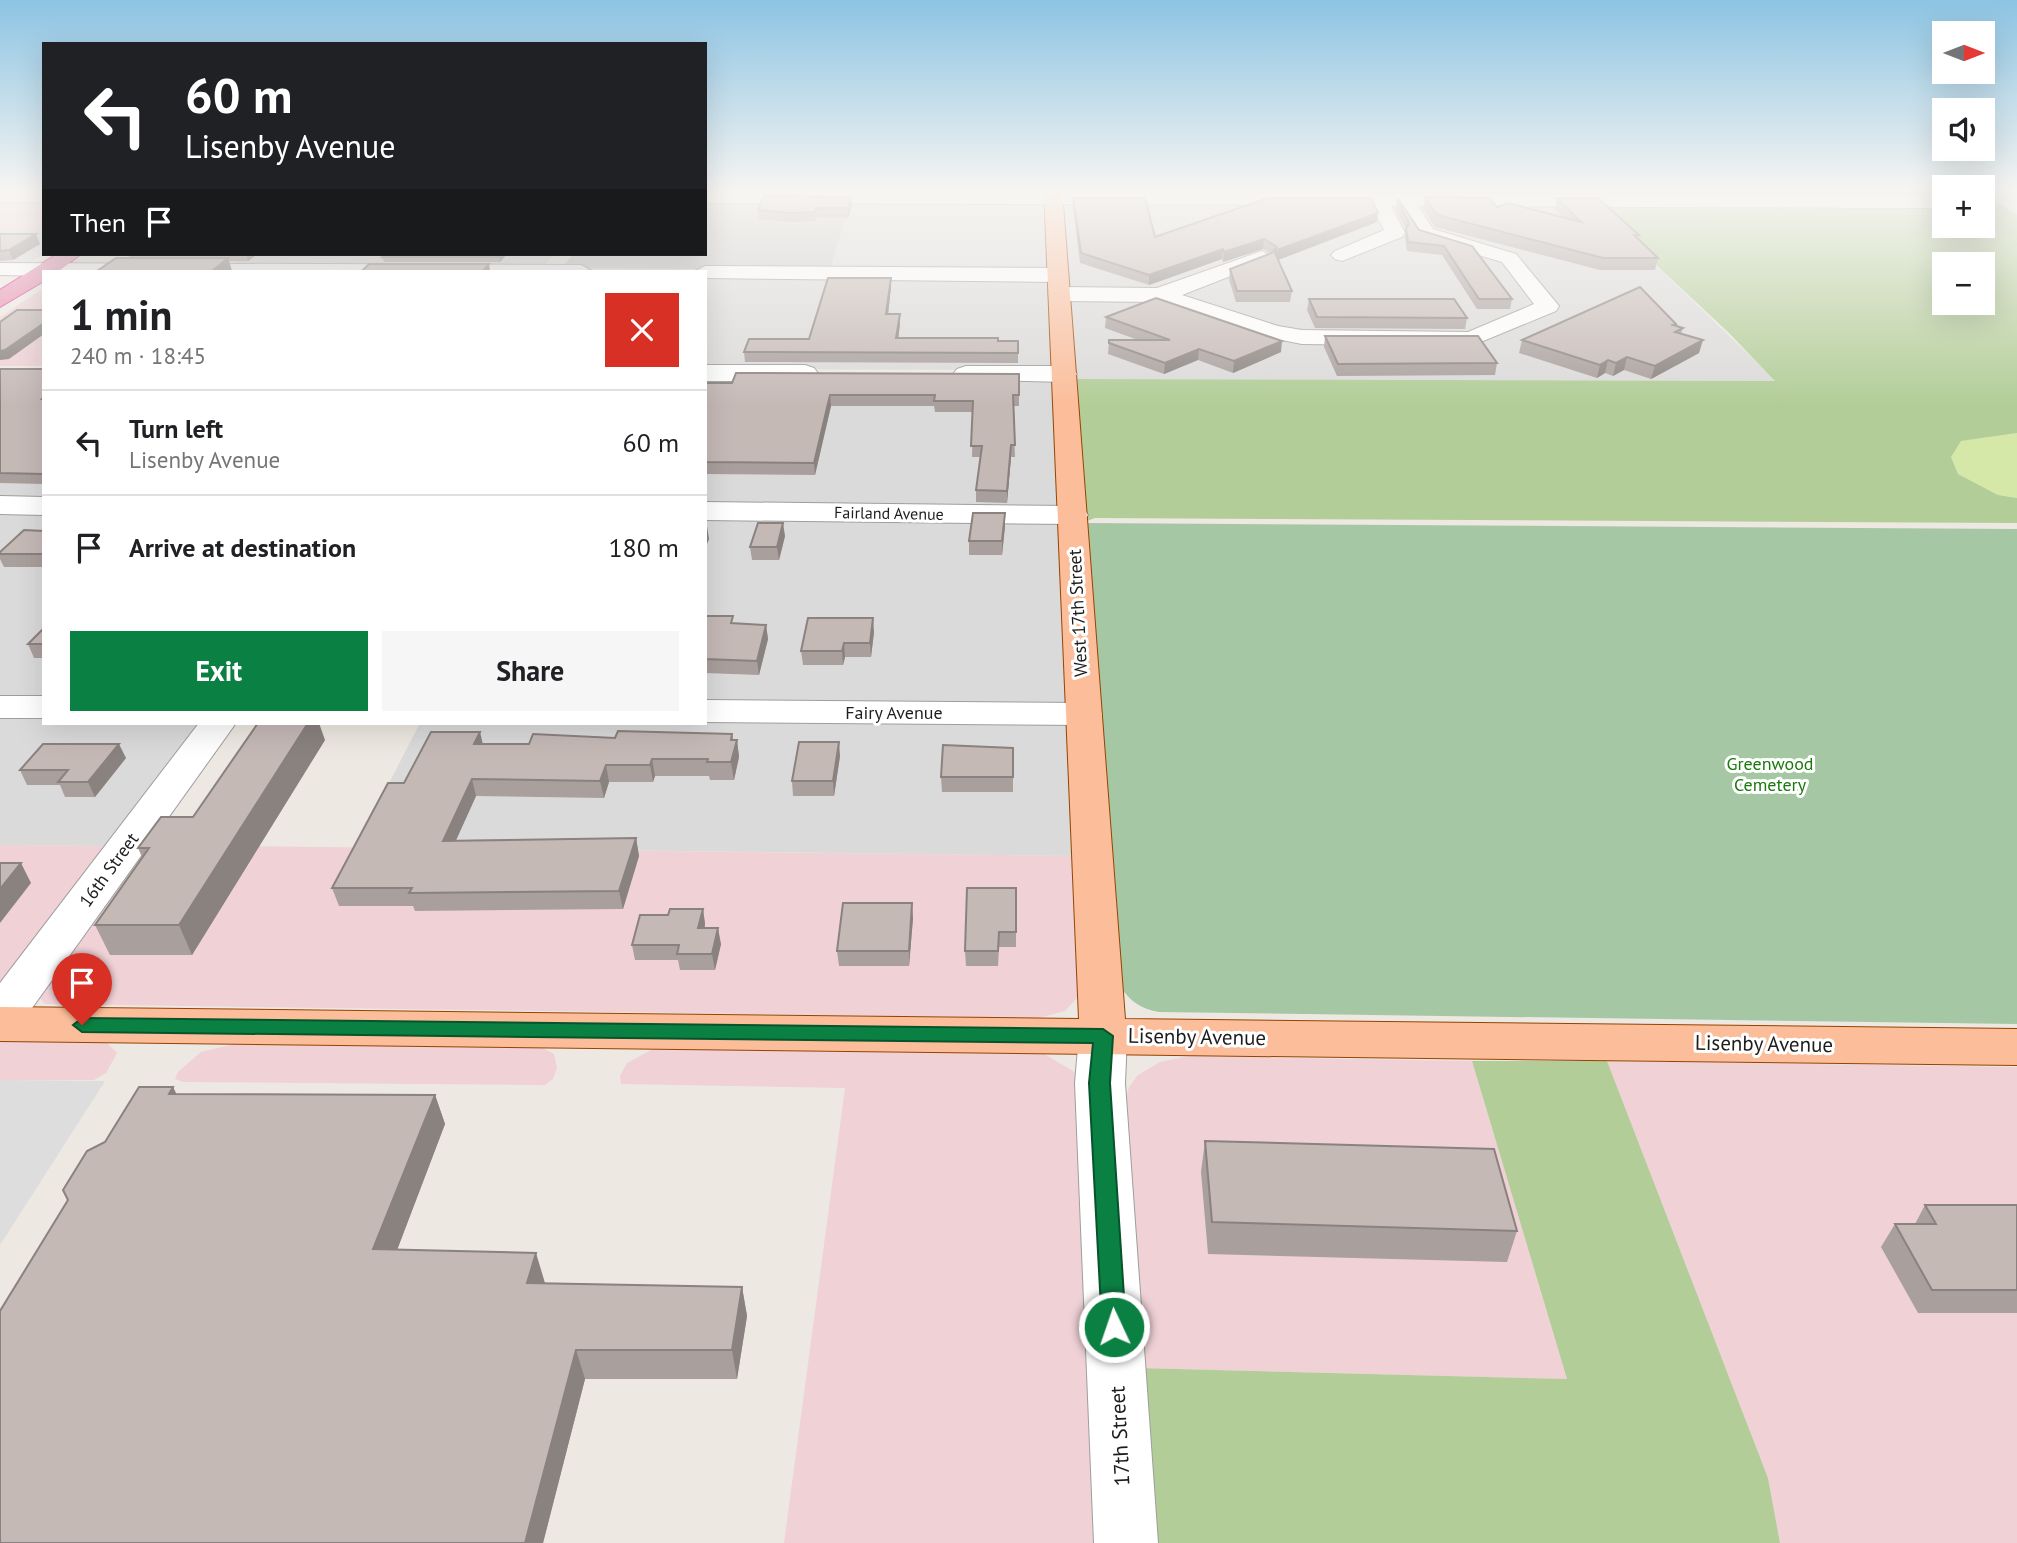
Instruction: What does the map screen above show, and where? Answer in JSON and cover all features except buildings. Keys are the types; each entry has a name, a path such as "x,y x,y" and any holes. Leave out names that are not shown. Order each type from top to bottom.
{"highway":[{"path":"47,269 58,262"},
{"path":"0,300 42,272"}],"main road":[{"name":"West 17th Street","path":"1057,262 1103,1036"},
{"name":"Lisenby Avenue","path":"0,1024 2017,1047"}],"street":[{"path":"1160,295 1249,262"},
{"path":"707,272 1058,285 1160,295 1274,332 1302,337 1471,339 1548,306 1511,262"},
{"path":"0,269 298,270"},
{"path":"707,373 830,373"},
{"path":"940,374 1064,374"},
{"path":"0,505 42,506"},
{"name":"Fairland Avenue","path":"707,512 1073,515"},
{"path":"0,707 42,707"},
{"name":"Fairy Avenue","path":"707,711 1084,714"},
{"name":"16th Street","path":"0,1017 217,725"},
{"name":"17th Street","path":"1103,1036 1100,1083 1126,1543"}],"shaded area":[{"path":"0,262 29,262 0,266"},
{"path":"234,262 548,262 543,268 228,267"},
{"path":"567,262 832,262 830,270 562,268"},
{"path":"832,262 1047,262 1047,272 830,270"},
{"path":"1067,262 1653,262 1776,381 1075,379"},
{"path":"707,275 1048,278 1053,370 707,369"},
{"path":"42,289 42,366 0,366 0,317"},
{"path":"707,377 1053,378 1059,510 707,506"},
{"path":"42,413 42,499 0,499 0,445"},
{"path":"0,511 42,511 42,700 0,700"},
{"path":"707,517 1060,521 1066,706 707,703"},
{"path":"0,715 42,715 42,725 199,725 108,846 0,845"},
{"path":"707,720 1067,723 1075,856 356,847 419,725 707,725"},
{"path":"0,845 108,846 0,987"},
{"path":"146,845 1075,856 1080,995 1065,1011 1038,1018 45,1004 40,998 40,990"},
{"path":"0,1041 106,1042 117,1053 106,1073 94,1080 0,1080"},
{"path":"243,1042 539,1046 554,1054 557,1068 553,1079 545,1085 183,1082 175,1079 178,1072 201,1052"},
{"path":"657,1047 1039,1051 1073,1071 1078,1078 1101,1543 784,1543 845,1088 621,1084 620,1076 627,1063"},
{"path":"1189,1056 1472,1061 1567,1379 1138,1368 1123,1109 1129,1087 1138,1075 1160,1062"},
{"path":"1607,1061 2017,1067 2017,1543 1780,1543 1768,1478"},
{"path":"0,1080 105,1081 0,1245"}],"green space":[{"path":"1653,262 1932,262 1932,315 1995,315 1995,262 2017,262 2017,433 1961,441 1951,457 1958,474 1998,495 2017,498 2017,523 1095,518 1087,521 1075,379 1775,381 1729,333"},
{"path":"2017,433 2017,498 1998,495 1958,474 1951,457 1960,441"},
{"name":"Greenwood Cemetery","path":"1084,523 2017,529 2017,1024 1159,1012 1142,1007 1132,1001 1121,987"},
{"path":"1472,1061 1607,1061 1768,1478 1780,1543 1151,1543 1138,1368 1567,1379"}],"route":[{"path":"82,1025 1103,1036 1100,1083 1114,1327"}]}
